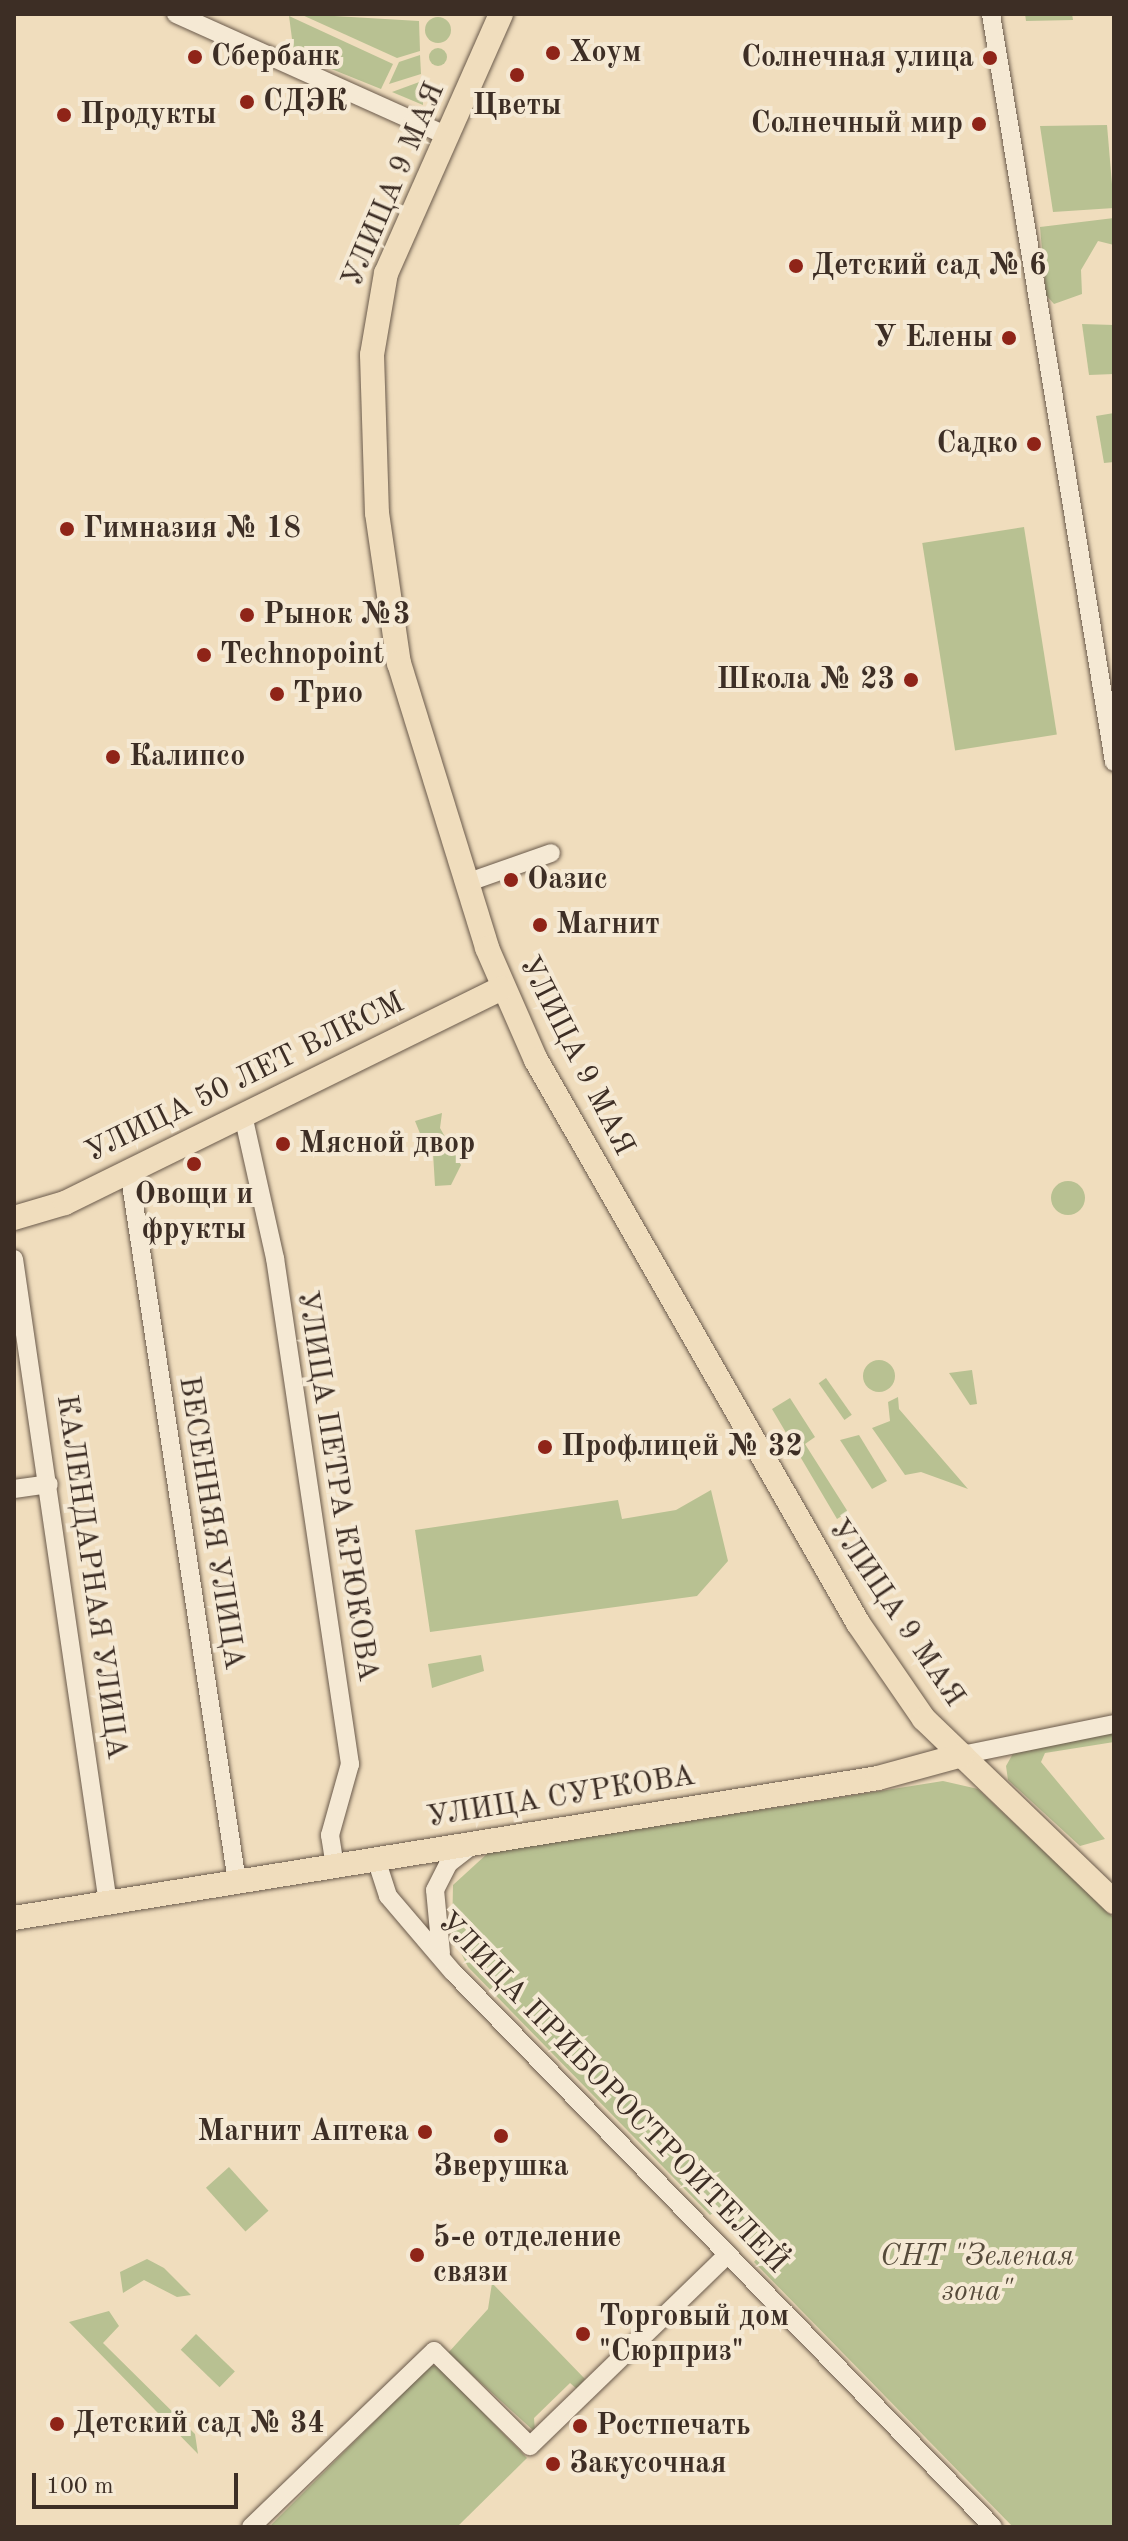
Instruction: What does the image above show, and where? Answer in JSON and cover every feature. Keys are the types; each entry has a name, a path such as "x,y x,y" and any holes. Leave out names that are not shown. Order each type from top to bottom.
{"main road":[{"name":"УЛИЦА 9 МАЯ","path":"501,14 377,300 373,454 399,663 466,883 501,988 803,1532 917,1709 1114,1902"},
{"name":"УЛИЦА 50 ЛЕТ ВЛКСМ","path":"14,1218 129,1171 501,988"},
{"name":"УЛИЦА СУРКОВА","path":"14,1918 878,1778 962,1755"}],"street":[{"path":"176,14 447,136"},
{"path":"991,14 1114,762"},
{"path":"466,883 551,853"},
{"name":"УЛИЦА ПЕТРА КРЮКОВА","path":"243,1115 275,1258 350,1764 330,1835 335,1866"},
{"name":"ВЕСЕННЯЯ УЛИЦА","path":"129,1171 237,1882"},
{"name":"КАЛЕНДАРНАЯ УЛИЦА","path":"14,1259 108,1903"},
{"path":"14,1489 49,1484"},
{"name":"УЛИЦА СУРКОВА","path":"962,1755 1114,1724"},
{"path":"453,1972 437,1942 435,1890 457,1855 483,1842"},
{"name":"УЛИЦА ПРИБОРОСТРОИТЕЛЕЙ","path":"376,1859 388,1896 453,1972 993,2527"},
{"path":"251,2527 434,2351 530,2446 727,2255"}],"green space":[{"path":"300,14 419,21 420,51 397,58"},
{"path":"1025,14 1072,14 1073,20 1026,21"},
{"path":"289,16 393,64 381,89 294,54"},
{"path":"438,17 447,21 451,30 447,39 438,43 429,39 425,30 429,21"},
{"path":"438,48 447,57 438,66 429,57"},
{"path":"420,55 421,74 389,84 399,62"},
{"path":"422,81 423,105 392,92"},
{"path":"1107,125 1114,208 1053,212 1040,126"},
{"path":"1114,218 1114,245 1098,241 1081,270 1082,294 1054,304 1046,295 1040,227"},
{"path":"1082,324 1114,325 1114,374 1089,375"},
{"path":"1114,413 1114,462 1104,463 1096,416"},
{"path":"1024,527 1057,734 955,751 922,543"},
{"path":"442,1113 440,1128 461,1165 451,1185 435,1186 432,1136 421,1136 415,1121"},
{"path":"1068,1181 1080,1186 1085,1198 1080,1210 1068,1215 1056,1210 1051,1198 1056,1186"},
{"path":"879,1360 890,1365 895,1376 890,1387 879,1392 868,1387 863,1376 868,1365"},
{"path":"972,1370 977,1404 970,1405 949,1373"},
{"path":"826,1378 852,1415 844,1420 819,1383"},
{"path":"898,1397 899,1409 968,1489 921,1472 905,1475 872,1428 890,1421 888,1402"},
{"path":"790,1398 815,1437 805,1444 848,1512 837,1519 772,1409"},
{"path":"859,1435 887,1481 872,1489 840,1440"},
{"path":"711,1490 728,1561 697,1596 430,1632 415,1530 618,1500 622,1519 676,1510"},
{"path":"481,1655 484,1671 432,1688 428,1664"},
{"path":"1114,1731 1114,1742 1045,1753 1041,1762 1105,1839 1080,1846 1008,1780 1006,1766 1015,1750"},
{"name":"СНТ \"Зеленая зона\"","path":"943,1781 978,1789 1114,1918 1114,2527 1013,2527 754,2262 759,2256 716,2211 710,2215 468,1967 452,1935 453,1885 488,1853"},
{"path":"229,2167 268,2211 245,2232 206,2188"},
{"path":"147,2259 164,2268 191,2295 177,2297 144,2280 123,2293 120,2272"},
{"path":"492,2283 585,2379 577,2389 570,2383 534,2418 535,2432 448,2353 488,2309"},
{"path":"109,2311 119,2326 103,2343 195,2434 198,2454 69,2322"},
{"path":"196,2334 235,2372 220,2387 181,2350"},
{"path":"430,2366 438,2366 527,2458 457,2527 269,2527"}],"place":[{"name":"Хоум","path":"553,53"},
{"name":"Сбербанк","path":"195,57"},
{"name":"Солнечная улица","path":"990,58"},
{"name":"Цветы","path":"517,75"},
{"name":"СДЭК","path":"247,102"},
{"name":"Продукты","path":"64,115"},
{"name":"Солнечный мир","path":"979,124"},
{"name":"Детский сад № 6","path":"796,266"},
{"name":"У Елены","path":"1009,338"},
{"name":"Садко","path":"1034,444"},
{"name":"Гимназия № 18","path":"67,529"},
{"name":"Рынок №3","path":"247,615"},
{"name":"Technopoint","path":"204,655"},
{"name":"Школа № 23","path":"911,680"},
{"name":"Трио","path":"277,694"},
{"name":"Калипсо","path":"113,757"},
{"name":"Оазис","path":"511,880"},
{"name":"Магнит","path":"540,925"},
{"name":"Мясной двор","path":"283,1144"},
{"name":"Овощи и фрукты","path":"194,1164"},
{"name":"Профлицей № 32","path":"545,1447"},
{"name":"Магнит Аптека","path":"425,2132"},
{"name":"Зверушка","path":"501,2136"},
{"name":"5-е отделение связи","path":"417,2255"},
{"name":"Торговый дом \"Сюрприз\"","path":"583,2334"},
{"name":"Детский сад № 34","path":"57,2424"},
{"name":"Ростпечать","path":"580,2426"},
{"name":"Закусочная","path":"553,2464"}]}
